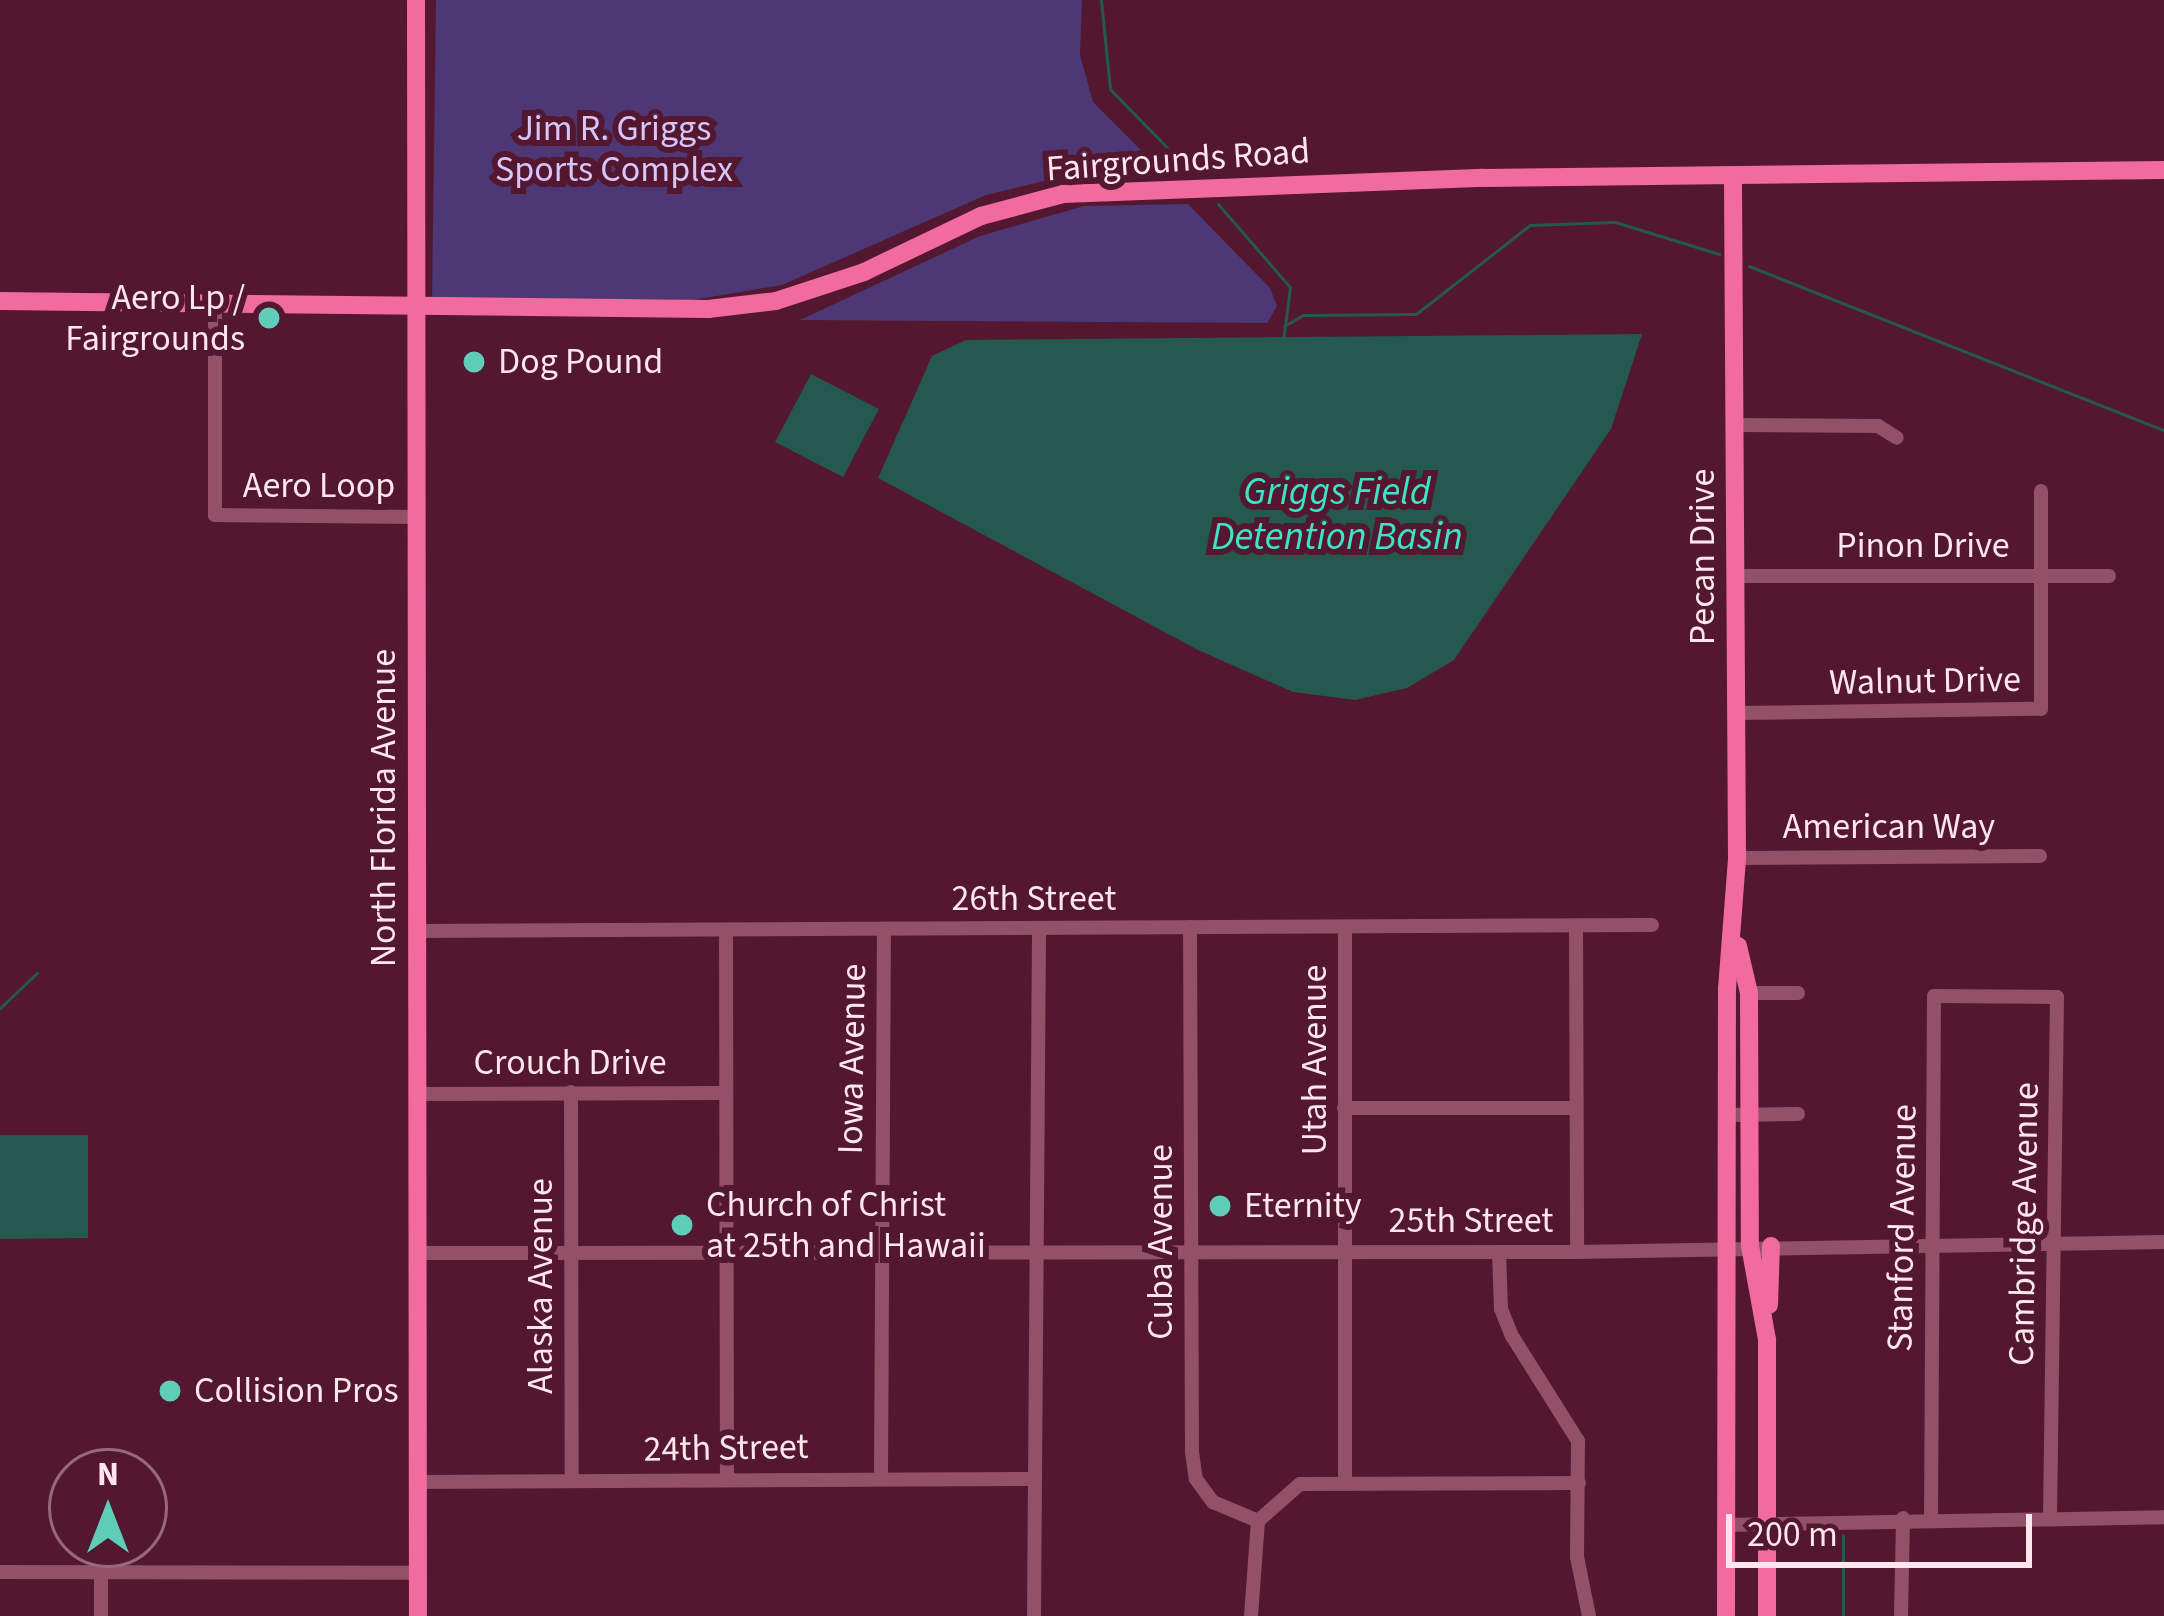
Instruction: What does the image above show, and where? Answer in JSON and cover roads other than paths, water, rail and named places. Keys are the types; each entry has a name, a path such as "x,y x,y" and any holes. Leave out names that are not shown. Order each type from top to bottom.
{"main road":[{"name":"North Florida Avenue","path":"416,0 420,306 418,1616"},
{"name":"Fairgrounds Road","path":"0,301 708,309 776,301 864,272 981,216 1063,194 2164,170"},
{"name":"Pecan Drive","path":"1726,1616 1727,1115 1737,858 1733,178"},
{"name":"Pecan Drive","path":"1735,936 1749,993 1750,1246 1767,1340 1767,1616"},
{"path":"1767,1340 1771,1246"}],"street":[{"name":"Aero Loop","path":"215,304 214,515 417,517"},
{"path":"1736,424 1878,426 1898,439"},
{"name":"Walnut Drive","path":"1736,713 2041,709 2041,491"},
{"name":"Pinon Drive","path":"1737,576 2108,575"},
{"name":"American Way","path":"1737,858 2041,856"},
{"path":"1576,926 1577,1252"},
{"name":"26th Street","path":"416,931 1652,926"},
{"name":"Cuba Avenue","path":"1190,927 1196,1479 1213,1502 1258,1520"},
{"name":"Utah Avenue","path":"1345,928 1345,1480"},
{"path":"726,930 728,1479"},
{"name":"Iowa Avenue","path":"881,1477 884,930"},
{"path":"1034,1616 1039,930"},
{"path":"1749,993 1798,993"},
{"name":"Stanford Avenue","path":"1930,1518 1934,996 1992,996"},
{"name":"Cambridge Avenue","path":"1992,996 2056,997 2050,1516"},
{"name":"Alaska Avenue","path":"571,1092 572,1480"},
{"name":"Crouch Drive","path":"416,1094 723,1093"},
{"path":"1344,1108 1576,1108"},
{"path":"1727,1115 1798,1114"},
{"name":"25th Street","path":"417,1253 725,1249 1577,1252 2164,1242"},
{"path":"1499,1252 1501,1309 1578,1442 1577,1557 1589,1616"},
{"name":"24th Street","path":"418,1482 1035,1479"},
{"path":"1251,1616 1258,1520 1300,1484 1345,1480 1579,1483"},
{"path":"1726,1525 1903,1518 2164,1517"},
{"path":"1900,1616 1903,1518"},
{"path":"0,1572 418,1573"},
{"path":"101,1572 101,1616"}],"water":[{"name":"Griggs Field Detention Basin","path":"1642,334 1611,429 1454,660 1407,688 1355,700 1293,692 1198,650 878,478 932,356 966,340"},
{"path":"811,374 879,409 843,477 775,442"},
{"path":"0,1135 88,1135 88,1238 0,1239"}],"waterway":[{"path":"1101,0 1110,89 1187,168"},
{"path":"1218,204 1290,287 1283,342"},
{"path":"1284,326 1303,315 1416,314 1530,225 1615,222 1719,254"},
{"path":"1749,266 2164,430"},
{"path":"0,1008 37,973"},
{"path":"1843,1535 1843,1616"}],"place":[{"name":"Aero Lp / Fairgrounds","path":"269,318"},
{"name":"Dog Pound","path":"474,362"},
{"name":"Eternity","path":"1220,1206"},
{"name":"Church of Christ at 25th and Hawaii","path":"682,1225"},
{"name":"Collision Pros","path":"170,1391"}],"park label":[{"name":"Jim R. Griggs Sports Complex","path":"614,148"}]}
